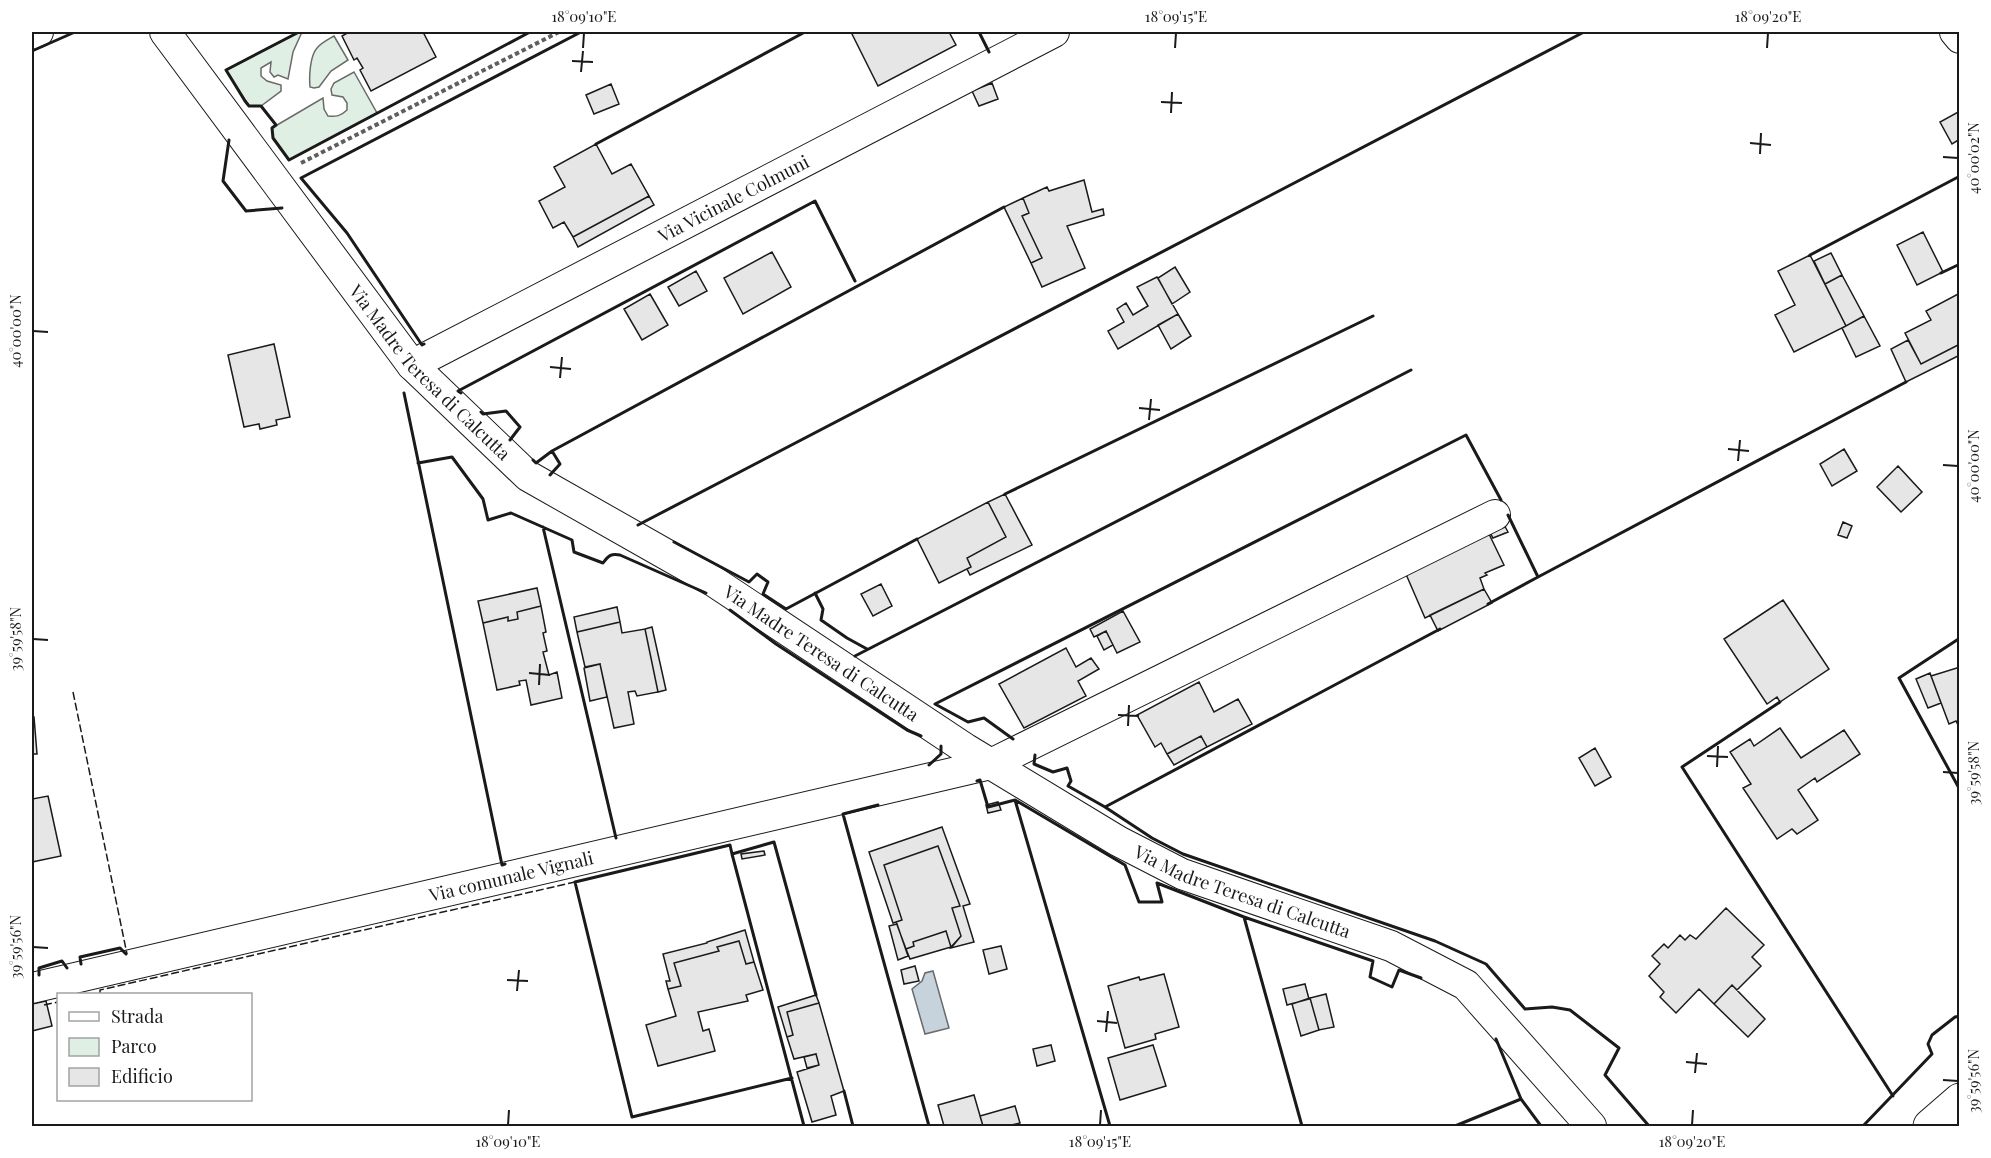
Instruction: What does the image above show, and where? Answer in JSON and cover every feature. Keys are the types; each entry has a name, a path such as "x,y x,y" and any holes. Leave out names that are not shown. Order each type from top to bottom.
{"street":[{"path":"32,34 38,32"},
{"name":"Via Madre Teresa di Calcutta","path":"165,32 412,365 528,476 713,581 991,764 1118,841 1182,874 1391,946 1466,985 1591,1126"},
{"name":"Via Vicinale Colmuni","path":"412,365 1054,32"},
{"path":"1955,32 1959,38"},
{"name":"Via comunale Vignali","path":"32,988 991,764 1495,515"},
{"path":"1930,1126 1959,1100"},
{"path":"1948,1126 1959,1108"}],"path":[{"path":"273,177 559,32"}],"green space":[{"path":"302,32 293,52 288,79 278,75 274,77 270,72 271,62 261,68 261,76 267,81 281,85 281,91 261,106 249,106 226,70"},
{"path":"334,36 348,60 331,71 319,87 310,87 310,66 313,56 321,44"},
{"path":"354,72 377,113 289,160 273,138 272,128 323,98 324,109 328,116 343,114 347,110 347,103 343,97 332,95 331,89 334,83"}],"shaded area":[{"path":"933,971 949,1028 925,1034 912,989 922,981 925,973"}],"building":[{"path":"349,32 423,32 436,57 371,91 360,70 363,68 357,58 354,60 342,36"},
{"path":"851,32 949,32 956,45 878,86"},
{"path":"992,83 998,99 979,106 972,91"},
{"path":"611,84 619,104 594,114 586,95"},
{"path":"1960,111 1960,139 1952,144 1940,122"},
{"path":"596,144 612,174 631,164 649,196 573,237 564,222 553,228 539,201 565,187 554,167"},
{"path":"1084,180 1092,212 1103,209 1104,215 1067,226 1085,268 1042,287 1031,263 1042,258 1022,216 1029,213 1023,198 1047,187 1049,191"},
{"path":"649,196 654,205 578,247 573,237"},
{"path":"1023,198 1029,213 1022,216 1042,258 1031,263 1004,207"},
{"path":"1923,232 1943,272 1917,285 1897,245"},
{"path":"772,252 791,287 743,314 724,278"},
{"path":"1831,253 1842,275 1825,284 1814,261"},
{"path":"1810,255 1846,326 1794,352 1775,315 1795,305 1778,271"},
{"path":"1175,267 1190,292 1172,304 1158,278"},
{"path":"696,271 707,291 679,306 668,287"},
{"path":"1842,275 1864,316 1846,326 1825,284"},
{"path":"1157,277 1178,314 1118,349 1108,331 1124,322 1117,309 1126,303 1133,315 1148,306 1137,287"},
{"path":"1960,293 1960,344 1921,364 1905,333 1931,320 1926,311"},
{"path":"650,294 668,325 642,340 624,309"},
{"path":"1178,314 1191,336 1171,349 1158,325"},
{"path":"1864,316 1880,346 1856,357 1842,328"},
{"path":"1908,340 1921,364 1960,344 1960,355 1906,382 1891,349"},
{"path":"274,344 290,417 276,420 277,425 260,429 259,424 244,427 228,355"},
{"path":"1844,449 1857,471 1832,486 1820,464"},
{"path":"1898,466 1922,492 1901,512 1877,487"},
{"path":"1005,494 1032,545 970,575 967,569 971,567 967,558 1006,537 988,502"},
{"path":"988,502 1006,537 967,558 971,567 939,583 917,539"},
{"path":"1502,521 1508,532 1493,538 1487,527"},
{"path":"1843,522 1852,526 1847,538 1838,535"},
{"path":"1489,534 1504,565 1485,573 1487,575 1480,578 1484,589 1425,618 1405,572"},
{"path":"881,584 892,606 873,616 861,594"},
{"path":"537,588 541,606 517,612 518,619 508,621 508,617 483,623 478,601"},
{"path":"1484,589 1492,603 1438,631 1430,615"},
{"path":"1783,600 1829,669 1780,702 1777,697 1767,704 1724,639"},
{"path":"541,606 547,651 543,652 549,675 557,672 562,698 531,705 526,680 519,681 520,685 497,690 483,623 508,617 508,621 518,619 517,612"},
{"path":"617,607 620,622 577,632 574,617"},
{"path":"1123,611 1140,642 1117,653 1106,631 1094,637 1090,629"},
{"path":"620,622 622,633 645,629 658,692 637,696 635,691 628,692 634,724 614,728 600,664 585,667 577,632"},
{"path":"652,627 666,690 658,692 645,629"},
{"path":"1106,631 1113,645 1104,650 1097,636"},
{"path":"1066,648 1076,667 1091,658 1099,669 1078,681 1086,696 1024,728 999,684"},
{"path":"600,664 607,697 590,701 584,668"},
{"path":"1960,667 1960,729 1956,721 1949,724 1931,676"},
{"path":"1930,673 1941,703 1928,708 1916,679"},
{"path":"1199,682 1214,712 1238,699 1252,724 1207,747 1201,736 1167,754 1161,743 1155,747 1137,715"},
{"path":"32,717 34,717 37,754 32,754"},
{"path":"1780,728 1801,758 1844,730 1860,754 1817,782 1815,778 1798,790 1818,820 1797,834 1792,829 1777,839 1743,788 1751,784 1730,752 1750,739 1754,746"},
{"path":"1201,736 1207,747 1174,765 1167,754"},
{"path":"1595,748 1611,777 1595,786 1579,758"},
{"path":"48,796 61,856 32,862 32,799"},
{"path":"998,802 1001,810 988,813 986,805"},
{"path":"942,827 970,904 963,906 974,942 951,948 961,936 952,908 960,906 938,846 884,865 902,920 893,923 869,852"},
{"path":"938,846 960,906 952,908 961,936 951,947 946,931 913,942 914,946 906,949 896,922 902,920 884,865"},
{"path":"764,851 765,855 742,859 741,854"},
{"path":"1726,908 1764,945 1752,957 1761,966 1737,990 1732,985 1714,1004 1699,989 1676,1013 1660,997 1664,992 1649,976 1660,964 1652,956 1664,944 1668,948 1680,935 1685,940 1690,935 1696,939"},
{"path":"897,924 908,956 898,960 889,926"},
{"path":"745,930 754,962 746,964 739,941 717,947 719,951 674,963 681,986 668,989 666,981 670,981 663,954 707,943"},
{"path":"946,931 951,947 910,959 906,949 914,946 913,942"},
{"path":"739,941 746,964 754,962 763,990 746,995 748,1001 698,1012 703,1031 709,1029 715,1051 658,1066 646,1025 676,1016 668,989 681,986 674,963 719,951 717,947"},
{"path":"1001,946 1007,969 989,974 983,950"},
{"path":"915,966 919,981 904,984 901,970"},
{"path":"1164,974 1179,1027 1155,1034 1156,1039 1125,1048 1108,986 1139,977 1140,980"},
{"path":"1305,984 1309,999 1287,1005 1283,989"},
{"path":"1732,985 1765,1019 1748,1037 1714,1004"},
{"path":"1326,994 1334,1027 1319,1030 1310,998"},
{"path":"816,995 819,1003 787,1012 793,1035 787,1037 778,1007"},
{"path":"1310,998 1319,1030 1301,1036 1292,1004"},
{"path":"46,1001 52,1026 32,1031 32,1004"},
{"path":"819,1003 844,1091 831,1096 836,1115 812,1122 797,1072 819,1065 816,1054 794,1059 787,1037 793,1035 787,1012"},
{"path":"1051,1045 1055,1061 1037,1066 1033,1049"},
{"path":"1153,1045 1166,1086 1120,1100 1108,1058"},
{"path":"816,1054 819,1065 807,1068 804,1057"},
{"path":"974,1095 983,1126 944,1126 938,1105"},
{"path":"1015,1106 1020,1123 1007,1126 983,1126 980,1116"}],"fence":[{"path":"73,692 127,954"},
{"path":"100,993 100,990 575,882"},
{"path":"44,1005 57,1002"}],"wall":[{"path":"32,51 75,32"},
{"path":"299,32 226,70 249,106 261,106 276,125 272,128 273,138 289,160 530,32"},
{"path":"424,344 422,345 347,233 301,178 581,32"},
{"path":"596,144 805,32"},
{"path":"979,32 989,52"},
{"path":"638,525 1584,32"},
{"path":"229,140 223,181 246,211 282,208"},
{"path":"1810,255 1960,176"},
{"path":"461,393 458,391 815,201 855,281"},
{"path":"533,460 536,463 552,451 1004,207"},
{"path":"1941,273 1960,264"},
{"path":"1005,494 1373,316"},
{"path":"855,656 1411,370"},
{"path":"1538,577 1906,382"},
{"path":"404,393 502,865 505,864"},
{"path":"481,412 483,414 506,411 520,427 510,440"},
{"path":"1013,739 984,718 968,722 935,704 1466,435 1501,500"},
{"path":"550,475 560,464 552,451"},
{"path":"418,463 452,457 483,499 488,520 511,513 572,540 574,552 603,563 614,554 620,555 706,593"},
{"path":"1488,604 1538,577 1508,515"},
{"path":"543,527 616,838"},
{"path":"674,542 749,582 757,574 768,582 763,594 786,609 917,539"},
{"path":"815,593 823,609 821,620 867,649"},
{"path":"730,610 776,644 907,730 921,736"},
{"path":"1035,755 1034,764 1053,772 1067,768 1071,781 1068,786 1105,807 1440,629"},
{"path":"1960,638 1899,678 1960,790"},
{"path":"1780,702 1682,767 1893,1096"},
{"path":"929,765 941,754 941,746"},
{"path":"977,781 980,780 988,807 1015,800 1125,865 1139,902 1162,902 1157,883 1244,917 1302,1126"},
{"path":"1015,800 1110,1126"},
{"path":"878,805 843,814 929,1126"},
{"path":"1105,807 1152,838 1183,854 1435,941 1486,964 1525,1009 1552,1007 1570,1010 1619,1048 1605,1075 1649,1126"},
{"path":"732,854 774,842 816,995"},
{"path":"792,1078 632,1117 575,882 730,845 732,854 804,1126"},
{"path":"1244,917 1373,961 1370,977 1392,987 1399,970 1421,978"},
{"path":"81,964 80,957 120,948 126,954"},
{"path":"39,975 39,968 62,961 67,968"},
{"path":"1863,1126 1932,1054 1928,1044 1932,1035 1955,1017 1960,1016"},
{"path":"1496,1039 1521,1099 1541,1126"},
{"path":"844,1091 853,1126"},
{"path":"1455,1126 1521,1099"}]}
